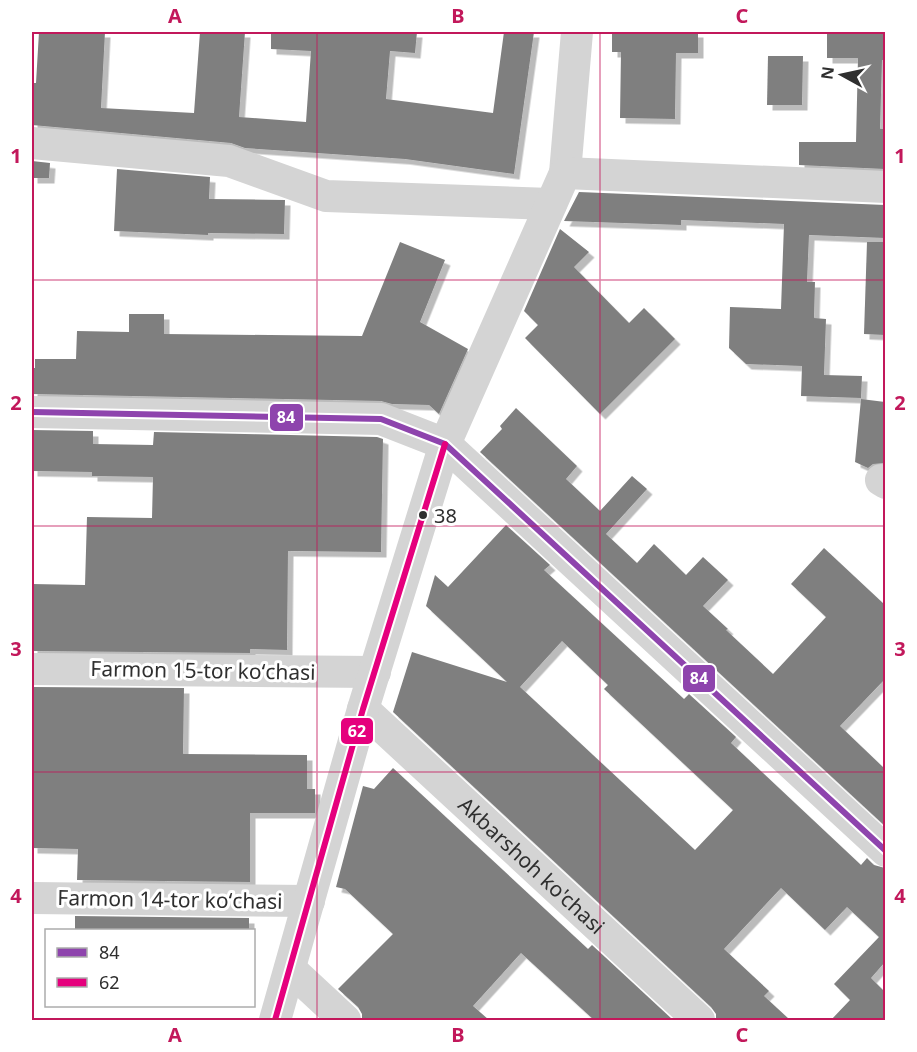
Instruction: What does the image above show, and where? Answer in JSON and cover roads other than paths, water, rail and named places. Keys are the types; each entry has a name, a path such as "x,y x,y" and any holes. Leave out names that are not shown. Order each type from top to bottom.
{"street":[{"path":"275,1020 363,709 445,444 565,173 577,32"},
{"path":"32,143 229,161 326,196 551,204"},
{"path":"565,173 885,187"},
{"path":"32,412 381,419 445,444 885,851"},
{"name":"Farmon 15-tor koʻchasi","path":"32,669 375,672"},
{"name":"Akbarshoh ko'chasi","path":"363,709 699,1020"},
{"name":"Farmon 14-tor koʻchasi","path":"32,898 309,901"},
{"path":"290,969 345,1020"}],"place":[{"name":"38","path":"423,515"}]}
